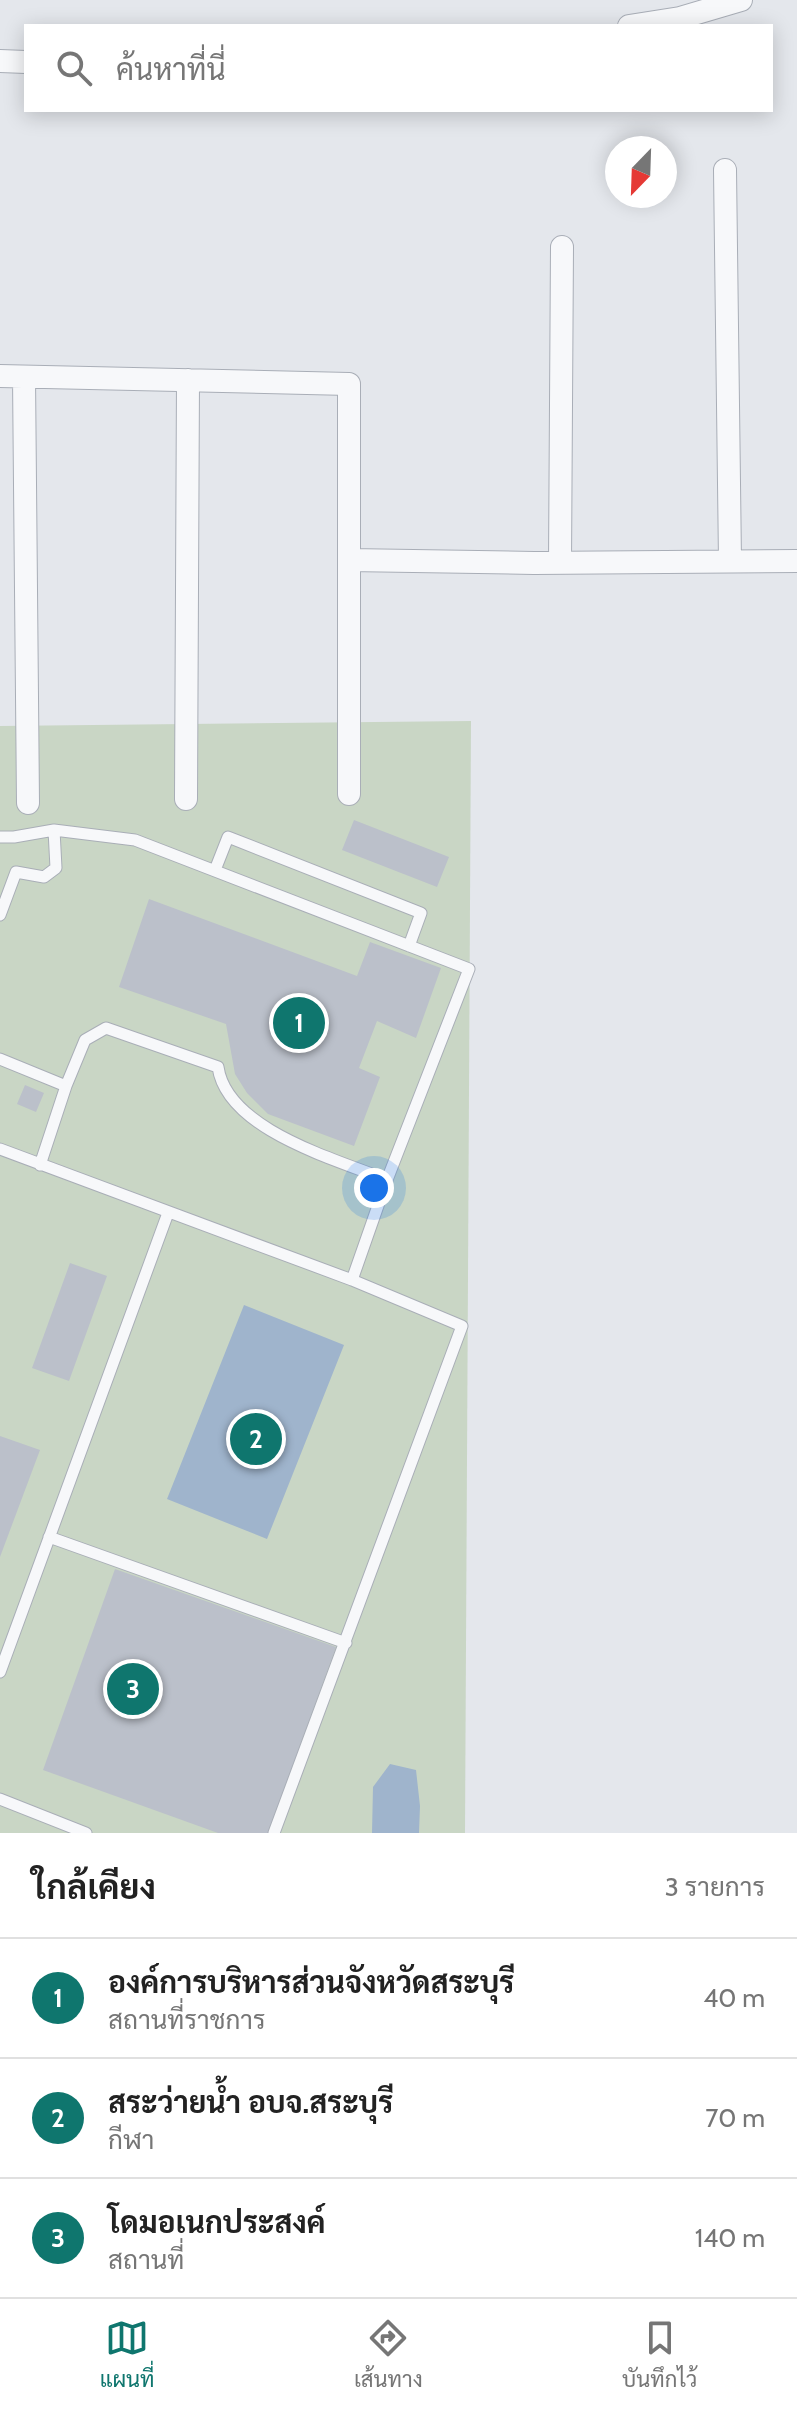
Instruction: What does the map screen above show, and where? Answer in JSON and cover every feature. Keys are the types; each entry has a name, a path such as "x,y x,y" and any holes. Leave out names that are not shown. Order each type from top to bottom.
{"street":[{"path":"642,24 680,18 741,0"},
{"path":"0,61 24,62"},
{"path":"725,170 730,561"},
{"path":"560,563 562,247"},
{"path":"0,376 349,384 349,794"},
{"path":"24,377 28,803"},
{"path":"186,799 188,380"},
{"path":"349,560 560,563 797,561"}],"lane":[{"path":"0,874 16,872 44,877 56,868 54,830"},
{"path":"0,837 54,830 135,840 469,969 387,1180 352,1280"},
{"path":"215,870 228,837 421,913 409,946"},
{"path":"0,915 16,872"},
{"path":"40,1165 85,1040 106,1028 218,1067 220,1084 254,1121 282,1137 387,1180"},
{"path":"0,1059 66,1086"},
{"path":"1,1152 352,1280 462,1326 274,1833"},
{"path":"0,1672 168,1213"},
{"path":"49,1537 346,1643"},
{"path":"0,1799 86,1833"}],"green space":[{"path":"471,721 465,1833 0,1833 0,726"}],"water":[{"path":"244,1305 344,1345 267,1539 167,1499"},
{"path":"390,1764 416,1770 419,1833 372,1833 373,1787"}],"building":[{"path":"354,820 449,857 437,887 342,850"},
{"path":"149,899 357,976 370,942 441,968 416,1038 377,1021 359,1068 380,1077 354,1146 268,1114 247,1093 235,1074 226,1024 119,987"},
{"path":"25,1085 44,1093 36,1112 17,1104"},
{"path":"70,1263 107,1276 69,1381 32,1368"},
{"path":"0,1436 40,1450 0,1557"},
{"path":"115,1569 336,1647 268,1833 218,1833 43,1770"}],"place":[{"name":"องค์การบริหารส่วนจังหวัดสระบุรี","path":"299,1023"},
{"name":"สระว่ายน้ำ อบจ.สระบุรี","path":"256,1439"},
{"name":"โดมอเนกประสงค์","path":"133,1689"}]}
